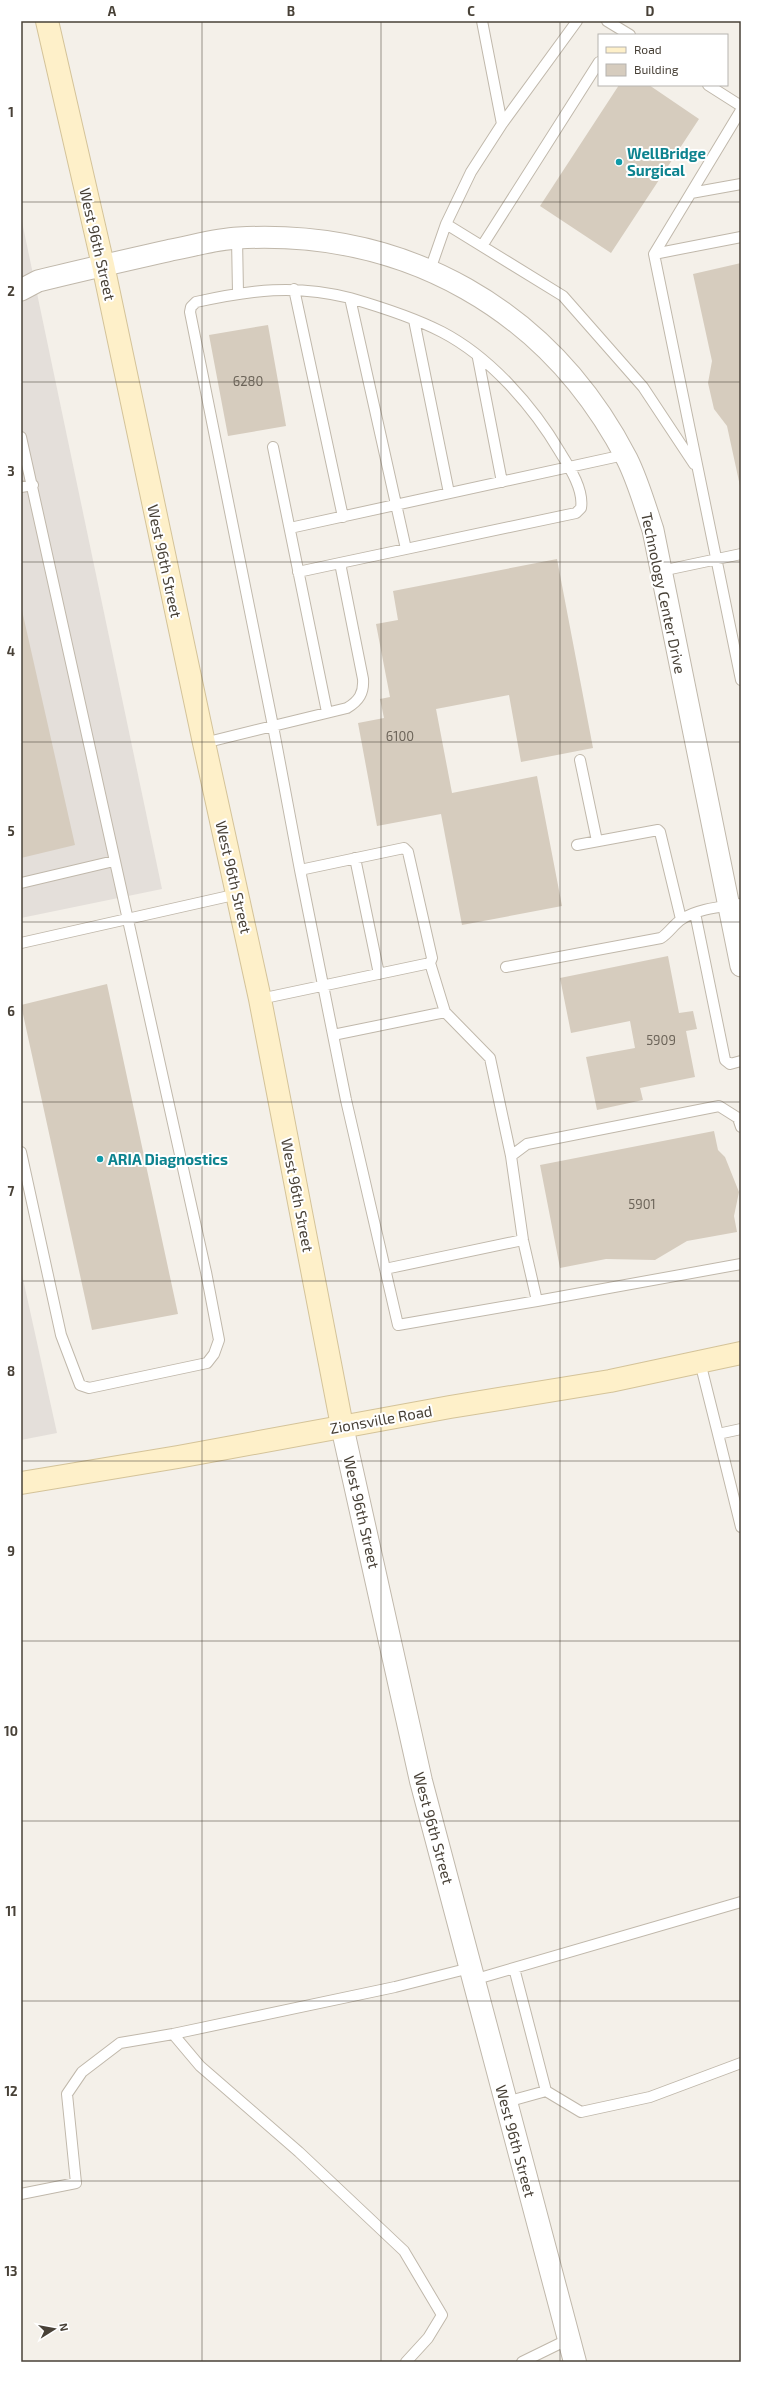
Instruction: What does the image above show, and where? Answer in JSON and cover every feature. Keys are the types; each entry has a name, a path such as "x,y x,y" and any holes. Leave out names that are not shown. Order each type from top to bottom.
{"main road":[{"name":"West 96th Street","path":"48,21 103,265 204,743 238,894 260,1000 342,1426"},
{"name":"Zionsville Road","path":"21,1483 178,1457 342,1426 610,1381 741,1353"}],"street":[{"name":"Technology Center Drive","path":"21,290 38,281 103,265 237,238 310,238 357,246 430,270 468,288 507,314 532,335 586,396 624,455 640,492 653,530 735,905 741,966"},
{"name":"West 96th Street","path":"342,1426 397,1666 420,1781 575,2362"}],"lane":[{"path":"482,21 502,124"},
{"path":"430,270 446,224 471,172 502,124 577,21"},
{"path":"607,21 618,32"},
{"path":"482,246 598,64"},
{"path":"710,86 741,106"},
{"path":"741,110 654,254 741,680"},
{"path":"691,193 741,184"},
{"path":"446,224 562,296 643,387 697,468"},
{"path":"654,254 741,237"},
{"path":"237,238 238,293"},
{"path":"294,289 343,517"},
{"path":"298,572 576,513 581,508 582,500 569,467 538,417 492,368 442,333 414,320 350,298 324,291 294,289 238,293 196,302 191,306 190,312 346,1100 398,1325 741,1264"},
{"path":"350,298 406,549"},
{"path":"414,320 449,493"},
{"path":"478,358 502,482"},
{"path":"21,437 33,485 126,919 206,1272 218,1340 214,1354 206,1363 89,1388 80,1385 61,1335 21,1152"},
{"path":"273,447 327,712"},
{"path":"290,528 624,455"},
{"path":"21,487 33,485"},
{"path":"661,571 741,554"},
{"path":"204,743 327,712 355,703 364,687 340,563"},
{"path":"580,760 597,841"},
{"path":"577,845 655,829 660,832 681,919"},
{"path":"300,870 404,848 408,852 432,958 430,963 445,1012 490,1058 511,1156 523,1240 537,1300"},
{"path":"355,858 379,974"},
{"path":"21,883 114,861"},
{"path":"21,943 238,894"},
{"path":"506,968 661,938 681,919 695,913 735,905"},
{"path":"695,913 725,1060 730,1064 741,1061"},
{"path":"260,1000 430,963"},
{"path":"333,1035 445,1012"},
{"path":"511,1156 527,1144 719,1106 738,1118 741,1127"},
{"path":"385,1269 523,1240"},
{"path":"700,1362 741,1527"},
{"path":"718,1434 741,1429"},
{"path":"21,2194 76,2183 67,2094 82,2072 120,2043 173,2034 396,1987 514,1968 741,1902"},
{"path":"514,1968 546,2091 581,2112 650,2097 741,2063"},
{"path":"173,2034 200,2066 299,2152 404,2251 442,2315 428,2338 406,2362"},
{"path":"506,2102 546,2091"},
{"path":"522,2362 569,2339"}],"shaded area":[{"path":"21,217 162,889 21,918"},
{"path":"21,1270 57,1433 21,1440"}],"building":[{"name":"WellBridge Surgical","path":"618,86 650,86 699,119 611,253 540,206"},
{"path":"741,263 740,486 727,426 714,409 708,383 712,361 693,274"},
{"path":"268,325 286,426 228,436 209,335"},
{"path":"557,559 593,748 521,762 509,695 436,709 452,793 537,776 562,906 462,925 441,814 377,826 358,723 384,718 380,699 390,697 376,624 398,620 393,591"},
{"path":"21,606 75,845 21,858"},
{"path":"668,956 679,1013 693,1011 697,1029 686,1031 695,1077 640,1088 643,1100 597,1110 586,1057 635,1048 630,1021 571,1033 560,978"},
{"name":"ARIA Diagnostics","path":"107,984 178,1314 92,1330 21,1005"},
{"path":"714,1131 718,1150 725,1157 739,1192 734,1216 737,1232 687,1241 655,1260 606,1259 560,1268 540,1165"}],"place":[{"name":"WellBridge Surgical","path":"619,162"},
{"name":"ARIA Diagnostics","path":"100,1159"}]}
